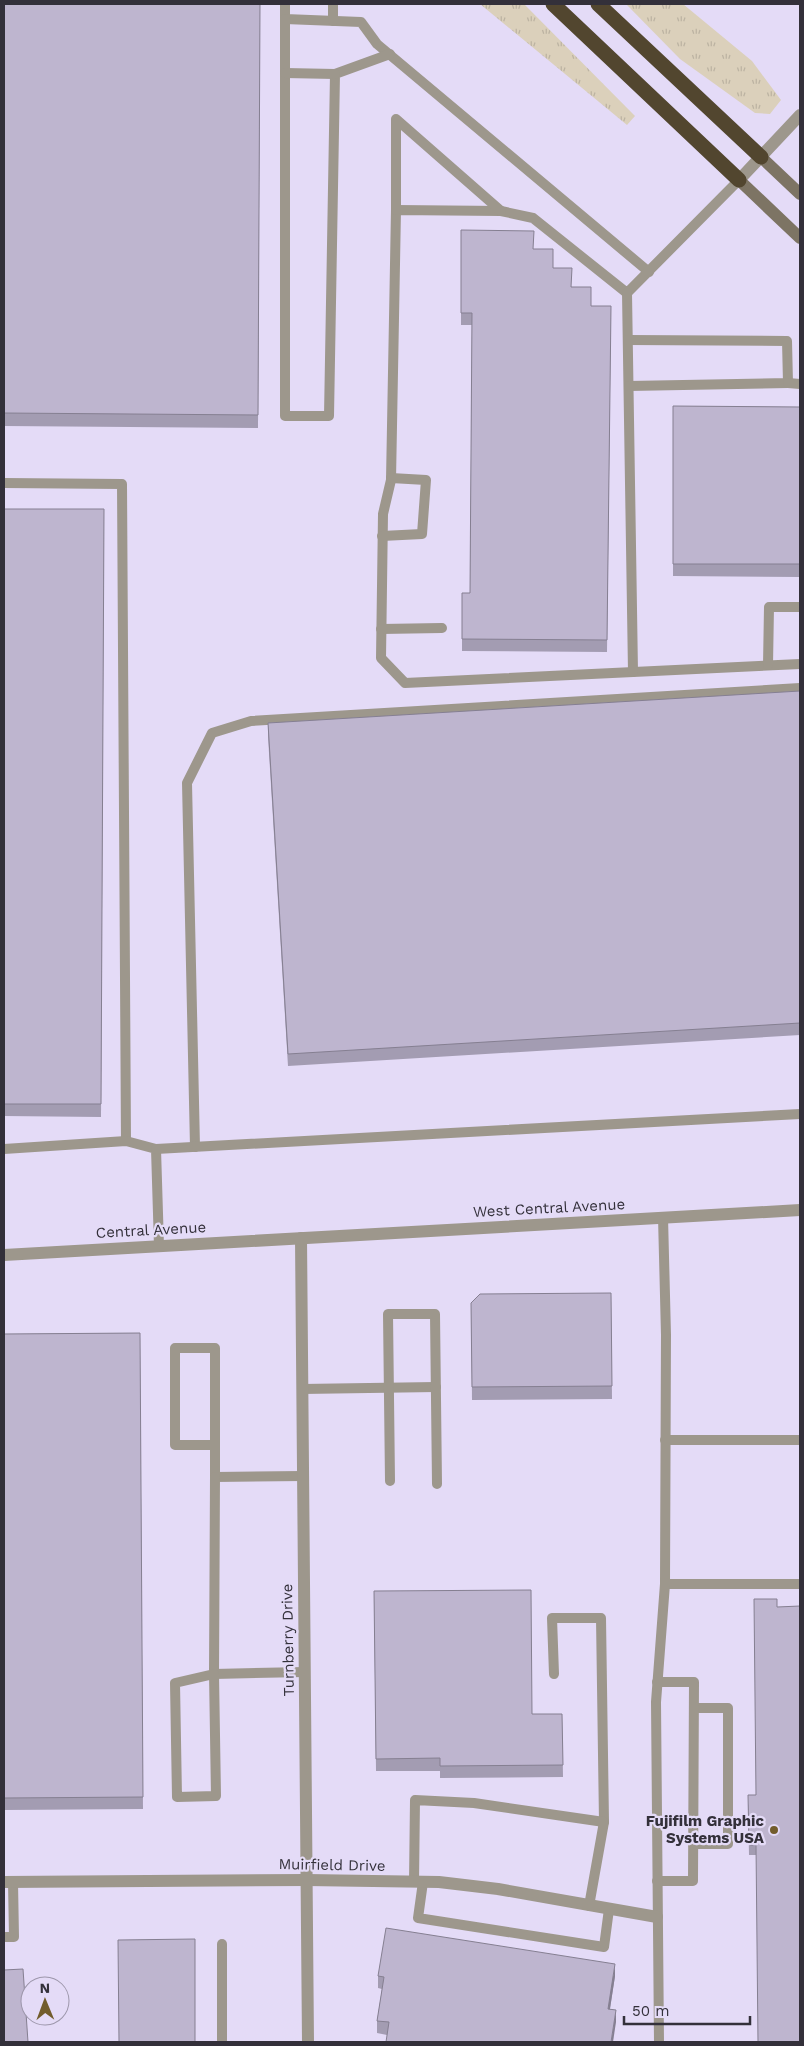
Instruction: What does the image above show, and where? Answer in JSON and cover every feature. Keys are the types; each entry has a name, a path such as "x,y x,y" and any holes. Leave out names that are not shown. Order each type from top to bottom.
{"highway":[{"path":"553,4 739,180"},
{"path":"598,4 761,157"}],"main road":[{"path":"761,157 800,194"},
{"path":"739,180 800,238"}],"street":[{"path":"739,180 800,115"},
{"name":"West Central Avenue","path":"301,1238 800,1210"},
{"name":"Central Avenue","path":"4,1255 301,1238"},
{"name":"Turnberry Drive","path":"301,1238 308,2042"},
{"name":"Muirfield Drive","path":"8,1882 307,1880 418,1882 498,1890 657,1917"}],"lane":[{"path":"285,4 285,416 329,416 335,74"},
{"path":"333,4 333,21"},
{"path":"285,19 361,22 377,44 649,272"},
{"path":"285,73 335,74 390,54"},
{"path":"501,211 396,119 391,478 383,514 381,658 405,683 800,664"},
{"path":"633,672 627,293 739,180"},
{"path":"396,210 501,211 533,218 627,293"},
{"path":"628,340 787,341 788,383"},
{"path":"629,386 800,384"},
{"path":"382,536 422,534 426,480 391,478"},
{"path":"4,483 122,484 126,1141"},
{"path":"768,665 769,607 800,607"},
{"path":"381,629 442,628"},
{"path":"195,1147 187,783 212,733 251,721 800,688"},
{"path":"4,1149 126,1141 156,1149 800,1114"},
{"path":"156,1149 159,1246"},
{"path":"659,2042 657,1682 666,1584 666,1335 663,1217"},
{"path":"390,1481 388,1314 435,1314 437,1484"},
{"path":"215,1445 175,1446 175,1348 215,1348 215,1445 215,1476 214,1674 216,1796 178,1797 175,1683 214,1674 305,1672"},
{"path":"302,1389 436,1387"},
{"path":"665,1440 800,1440"},
{"path":"215,1476 303,1476"},
{"path":"666,1584 800,1584"},
{"path":"554,1674 552,1618 601,1618 604,1822 589,1906"},
{"path":"657,1682 694,1682 693,1881 657,1881"},
{"path":"693,1844 728,1844 728,1708 694,1708"},
{"path":"604,1822 474,1803 415,1800 418,1918 604,1947 609,1910"},
{"path":"4,1937 14,1937 8,1882"},
{"path":"222,1944 222,2042"}],"green space":[{"path":"480,4 524,4 635,116 627,125"},
{"path":"626,4 683,4 752,61 781,100 770,114 755,113 680,59"}],"building":[{"path":"4,4 260,4 258,415 4,413"},
{"path":"461,230 534,231 533,249 553,249 553,268 572,268 571,287 591,287 591,306 611,306 607,640 462,639 462,593 470,593 472,313 461,313"},
{"path":"673,406 800,407 800,564 673,564"},
{"path":"4,509 104,509 101,1104 4,1104"},
{"path":"800,691 800,1023 288,1054 268,723"},
{"path":"611,1293 612,1386 472,1387 471,1303 480,1294"},
{"path":"140,1333 143,1797 4,1798 4,1334"},
{"path":"531,1590 532,1714 562,1714 563,1765 440,1766 440,1758 376,1759 374,1591"},
{"name":"Fujifilm Graphic Systems USA","path":"754,1599 777,1599 777,1607 800,1606 800,2042 758,2042 756,1845 749,1845 748,1795 756,1795"},
{"path":"386,1928 615,1964 608,2009 616,2010 611,2042 386,2042 389,2022 377,2021 384,1977 378,1976"},
{"path":"195,1939 195,2042 119,2042 118,1940"},
{"path":"23,1969 23,1976 20,1976 20,2026 27,2026 28,2042 4,2042 4,1970"}],"place":[{"name":"Fujifilm Graphic Systems USA","path":"774,1830"}]}
